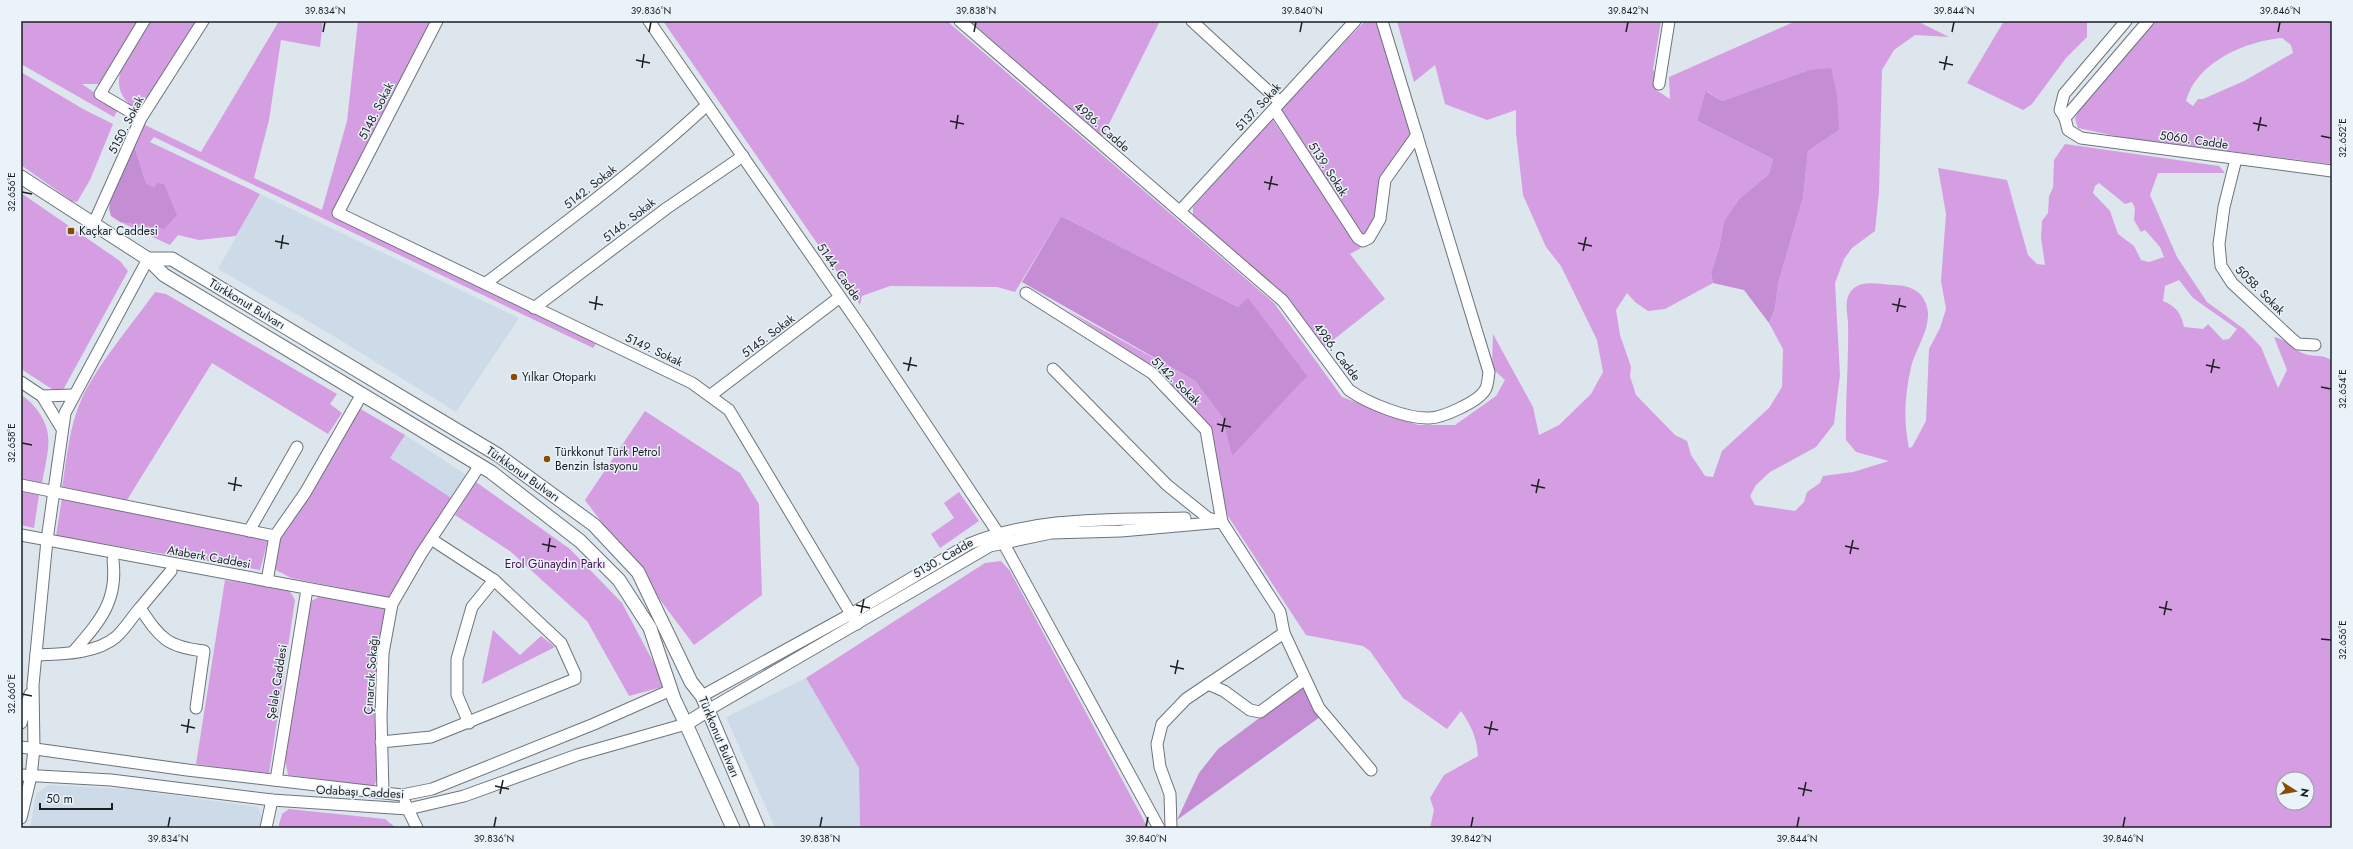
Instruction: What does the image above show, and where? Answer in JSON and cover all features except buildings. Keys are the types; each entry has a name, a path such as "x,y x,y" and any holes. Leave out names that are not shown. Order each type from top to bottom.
{"street":[{"path":"141,118 100,94 144,21"},
{"name":"5150. Sokak","path":"93,225 141,118 203,21"},
{"name":"5148. Sokak","path":"338,213 437,21"},
{"name":"5144. Cadde","path":"649,21 706,106 743,156 840,297 1000,538 1159,828"},
{"name":"4986. Cadde","path":"960,21 1283,301 1349,390 1361,399 1416,418 1430,418 1470,404 1485,390 1489,372 1382,21"},
{"name":"5139. Sokak","path":"1192,21 1277,106 1358,238 1363,241 1369,238 1380,219 1385,180 1417,135"},
{"name":"5137. Sokak","path":"1180,211 1356,21"},
{"path":"1659,84 1669,21"},
{"path":"2126,21 2064,94 2060,110 2065,118 2148,21"},
{"name":"5142. Sokak","path":"486,283 618,182 674,136 706,106"},
{"name":"5060. Cadde","path":"2065,118 2068,130 2081,138 2332,171"},
{"name":"5146. Sokak","path":"534,308 666,208 743,156"},
{"name":"5058. Sokak","path":"2236,159 2224,207 2219,244 2221,266 2232,284 2292,339 2298,344 2315,345"},
{"name":"Türkkonut Bulvarı","path":"21,177 93,225 148,258 164,275 480,465 580,540 619,580 650,628 677,707 733,828"},
{"name":"5149. Sokak","path":"338,213 692,383 711,395 729,410 857,624"},
{"path":"21,818 26,775 34,749 33,685 47,540 65,413 148,258"},
{"name":"Türkkonut Bulvarı","path":"148,258 172,259 385,385 498,455 594,525 638,572 691,682 702,696 758,828"},
{"name":"5142. Sokak","path":"1026,293 1152,372 1206,430 1222,522"},
{"name":"5145. Sokak","path":"711,395 840,297"},
{"path":"1054,369 1167,485 1208,518 1222,522 1280,612 1284,633 1319,708 1371,770"},
{"path":"21,382 42,396 62,429"},
{"path":"267,581 275,536 305,492 362,394"},
{"path":"42,396 74,395"},
{"path":"249,531 297,447"},
{"name":"Çınarcık Sokağı","path":"383,792 382,742 384,653 392,604 431,539 480,465"},
{"path":"21,485 275,536"},
{"name":"5130. Cadde","path":"708,710 857,624 1000,538 1047,523 1208,518"},
{"name":"5130. Cadde","path":"702,696 851,614 969,544 1000,538 1051,533 1121,531 1222,522"},
{"name":"Ataberk Caddesi","path":"21,535 392,604"},
{"path":"382,742 430,737 469,723 575,679 575,674 560,643 494,580 431,539"},
{"path":"74,651 94,629 109,604 116,580 113,560"},
{"path":"36,655 101,647 117,636 171,571"},
{"path":"469,723 457,695 457,659 472,607 494,580"},
{"name":"Şelale Caddesi","path":"276,780 307,588"},
{"path":"140,608 160,636 182,649 204,651 196,708"},
{"path":"1171,828 1170,794 1160,767 1157,744 1162,724 1186,699 1284,633"},
{"path":"1208,684 1224,691 1250,710 1260,712 1305,679"},
{"path":"671,690 691,682"},
{"path":"21,723 33,685"},
{"name":"Odabaşı Caddesi","path":"21,747 402,795 432,789 587,727 671,690"},
{"path":"686,724 708,710"},
{"name":"Odabaşı Caddesi","path":"26,775 111,780 272,800 408,809 464,796 576,755 686,724"},
{"path":"402,795 417,828"},
{"path":"266,828 272,800"}],"shaded area":[{"path":"1831,68 1837,95 1839,130 1808,151 1803,198 1778,284 1775,309 1769,323 1744,290 1713,283 1711,273 1719,248 1724,221 1739,199 1769,174 1773,159 1697,121 1706,91 1722,101 1809,70"},
{"path":"133,142 146,183 154,188 157,183 164,184 177,215 164,229 120,222 111,216 109,209 111,198"},
{"path":"260,194 519,318 456,412 337,338 218,269"},
{"path":"1061,216 1238,307 1248,298 1307,376 1232,456 1222,417 1195,381 1022,282"},
{"path":"405,435 468,476 453,499 390,458"},
{"path":"806,678 859,768 860,828 775,828 726,717"},
{"path":"1302,686 1320,717 1177,820 1199,773 1218,749"},
{"path":"48,785 128,789 258,807 262,817 260,828 30,828 36,794"}],"green space":[{"path":"21,21 139,21 103,84 82,84 118,109 114,117 21,64"},
{"path":"150,21 199,21 141,110 137,110 126,100 120,89 119,78 122,67 128,55"},
{"path":"279,21 323,21 320,47 281,40 269,120 254,178 322,210 347,121 358,21 427,21 431,23 336,217 585,337 596,344 593,348 154,137 150,142 260,194 236,236 199,240 178,235 170,245 120,222 164,229 154,189 146,183 133,142 143,124 201,152"},
{"path":"663,21 947,21 1274,303 1342,397 1418,425 1455,425 1496,396 1505,380 1492,368 1493,334 1533,407 1539,435 1559,425 1591,394 1603,372 1597,340 1561,266 1546,247 1523,195 1516,133 1516,110 1487,120 1445,104 1435,65 1414,82 1397,21 1661,21 1653,69 1656,75 1656,90 1670,99 1669,77 1796,21 1917,21 1949,37 1915,35 1894,50 1882,70 1879,192 1875,231 1852,248 1844,259 1835,283 1840,375 1834,424 1816,447 1770,472 1756,485 1750,496 1755,505 1795,511 1804,502 1807,492 1820,483 1823,476 1853,472 1889,461 1856,452 1846,440 1848,337 1847,301 1849,293 1860,285 1876,284 1908,287 1917,291 1924,299 1926,304 1928,320 1913,359 1906,397 1905,417 1907,437 1909,448 1912,447 1926,421 1929,349 1940,328 1946,309 1941,281 1946,214 1938,168 2007,180 2028,255 2037,264 2045,265 2041,238 2042,221 2048,213 2049,196 2053,188 2054,160 2065,144 2219,166 2225,173 2158,173 2150,195 2177,257 2207,302 2244,329 2261,347 2278,388 2287,370 2274,337 2283,340 2305,354 2323,356 2332,361 2332,828 1430,828 1434,810 1430,798 1444,775 1478,756 1473,732 1461,711 1447,729 1403,698 1370,651 1363,646 1306,635 1222,507 1208,425 1155,369 1067,310 1195,381 1222,417 1232,456 1248,299 1238,307 1061,216 1015,292 997,287 890,286 862,296 860,305","holes":["1809,70 1839,130 1808,151 1803,198 1778,284 1775,309 1769,323 1783,349 1782,387 1769,408 1722,451 1713,477 1705,476 1691,455 1687,441 1675,435 1636,395 1630,376 1631,367 1620,335 1616,310 1627,293 1635,302 1648,311 1665,309 1713,283 1711,273 1719,248 1724,221 1739,199 1769,174 1773,159 1697,121 1707,91 1722,101","2099,183 2125,204 2132,202 2135,208 2134,220 2141,232 2145,230 2160,247 2164,257 2149,262 2141,260 2134,246 2118,234 2110,211 2093,193 2095,186","2179,280 2193,298 2237,329 2229,339 2223,340 2208,324 2203,329 2184,327 2175,308 2163,301 2165,286"]},
{"path":"970,21 1160,21 1102,138"},
{"path":"1365,21 1376,21 1412,133 1380,180 1378,205 1368,234 1360,234 1280,110"},
{"path":"2004,21 2087,21 2087,37 2066,58 2032,104 2023,110 1967,83"},
{"path":"2154,21 2332,21 2332,164 2125,138 2078,128 2075,119 2079,109","holes":["2282,38 2291,45 2293,53 2244,81 2203,99 2198,99 2193,106 2186,101 2192,87 2200,75 2224,56 2238,49 2268,40"]},
{"path":"21,72 83,109 113,124 90,180 77,202 72,201 21,165"},
{"path":"1272,119 1361,248 1350,254 1385,299 1323,348 1193,218 1193,207"},
{"path":"21,193 120,261 128,271 63,390 52,389 21,369"},
{"path":"155,292 166,294 337,394 330,404 342,413 328,434 212,363 127,500 62,488 71,431 82,398 97,371"},
{"path":"21,395 26,398 39,412 47,429 48,447 42,484 21,480"},
{"path":"359,408 405,435 390,458 453,499 392,598 291,578 276,570 273,565 280,536"},
{"path":"645,411 740,473 759,504 762,595 694,645 585,500"},
{"name":"Erol Günaydın Parkı","path":"476,482 570,549 622,603 666,686 629,696 587,621 511,552 455,515"},
{"path":"21,491 39,495 34,528 21,525"},
{"path":"959,492 979,521 940,548 931,534 954,518 944,503"},
{"path":"62,498 268,540 260,570 56,536"},
{"path":"1001,561 1010,571 1148,828 860,828 859,768 806,678 985,563"},
{"path":"225,580 289,590 295,600 269,774 196,764"},
{"path":"319,597 387,609 376,672 374,700 377,779 374,786 288,775 283,749 309,602"},
{"path":"493,630 520,655 541,636 555,647 482,684"},
{"path":"289,809 385,819 396,828 278,828 282,814"}],"place":[{"name":"Kaçkar Caddesi","path":"71,231"},
{"name":"Yılkar Otoparkı","path":"514,377"},
{"name":"Türkkonut Türk Petrol Benzin İstasyonu","path":"547,459"}]}
